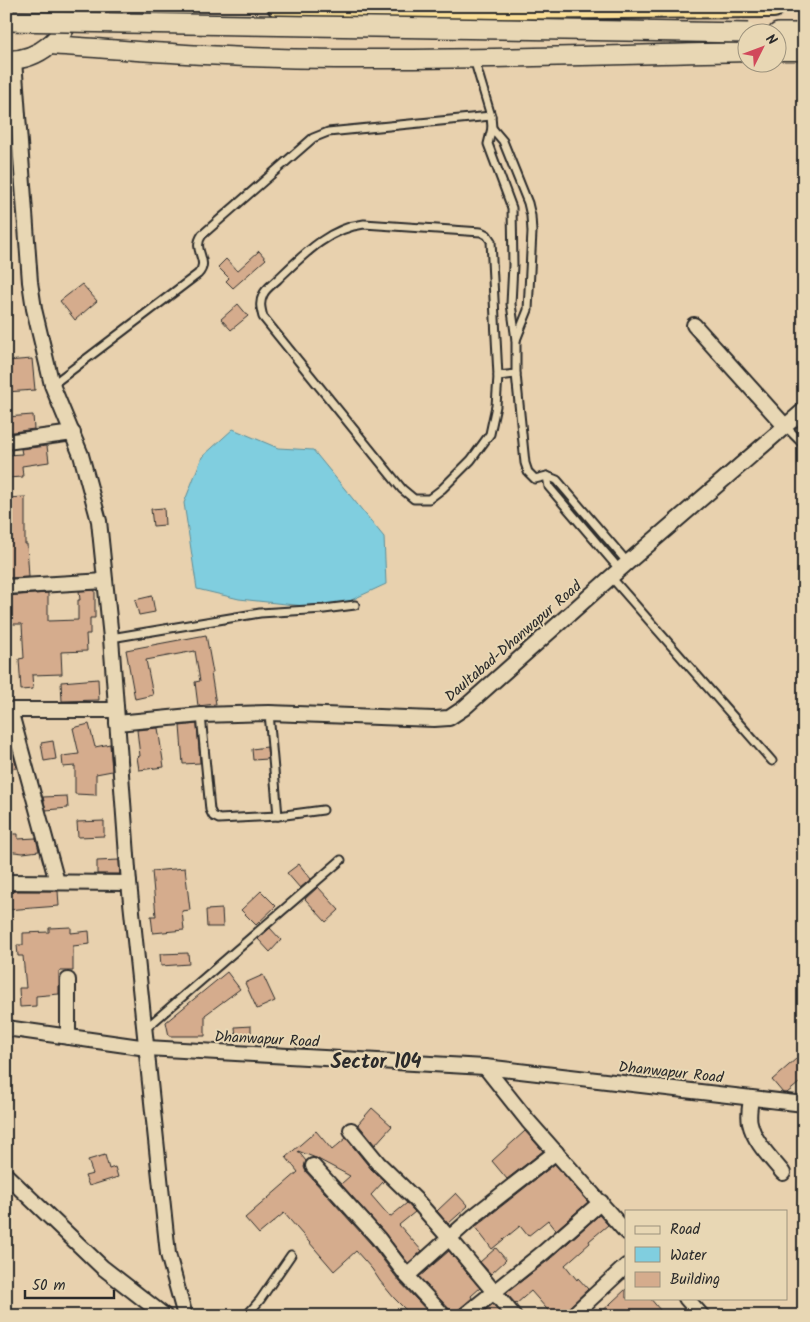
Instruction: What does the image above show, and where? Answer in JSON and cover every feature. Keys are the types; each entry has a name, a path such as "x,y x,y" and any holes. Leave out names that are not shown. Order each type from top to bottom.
{"highway":[{"path":"279,6 480,8 773,6"}],"main road":[{"path":"6,21 738,33"},
{"path":"788,33 804,33"}],"street":[{"path":"75,6 72,19 57,39 38,53 10,60 34,309 52,385 81,455 98,521 111,638 129,883 168,1254 185,1316"},
{"path":"49,45 238,57 335,60 474,59 738,52"},
{"path":"788,51 804,51"},
{"path":"694,325 786,426"},
{"name":"Daultabad-Dhanwapur Road","path":"8,710 116,716 269,713 434,720 449,718 464,708 804,410"},
{"path":"6,442 73,433"},
{"path":"6,587 104,581"},
{"path":"8,710 57,882"},
{"path":"6,882 129,883"},
{"path":"68,980 68,1037"},
{"name":"Dhanwapur Road","path":"6,1028 147,1048 485,1067 798,1103"},
{"path":"485,1067 528,1122 625,1231"},
{"path":"798,1103 804,1092"},
{"path":"751,1099 750,1122 755,1135 763,1149 783,1173"},
{"path":"352,1130 378,1163 416,1200 450,1238 514,1316"},
{"path":"407,1276 474,1216 556,1152"},
{"path":"313,1166 378,1238 407,1276 444,1316"},
{"path":"6,1175 102,1268 165,1316"},
{"path":"464,1316 544,1252 601,1202"},
{"path":"572,1316 625,1267"},
{"path":"688,1300 702,1316"}],"lane":[{"path":"474,59 491,116 492,128 488,144 512,208 513,265 511,304 516,340 516,374 525,463 528,472 535,479 547,476 557,480 620,570 772,761"},
{"path":"52,385 198,274 204,264 198,247 198,241 202,236 312,138 328,132 491,116"},
{"path":"492,128 504,141 528,203 531,216 532,232 528,310 516,340"},
{"path":"364,224 480,232 487,235 491,241 498,376 496,406 490,434 471,460 442,489 429,498 414,498 402,489 263,317 260,305 263,294 316,245 340,230 352,226 364,224"},
{"path":"498,376 516,374"},
{"path":"786,426 804,445"},
{"path":"111,638 260,613 355,605"},
{"path":"269,713 278,816"},
{"path":"201,715 207,787 210,810 213,816 219,819 278,816 323,810"},
{"path":"145,1029 341,860"},
{"path":"246,1316 260,1300 290,1255"}],"water":[{"path":"233,429 278,448 313,450 384,537 386,584 332,609 239,599 197,589 184,503 202,457"}],"building":[{"path":"259,251 266,259 233,288 226,281 229,278 218,267 226,259 237,271"},
{"path":"82,284 97,301 75,320 60,301"},
{"path":"238,304 248,316 231,330 221,319"},
{"path":"32,359 35,390 6,392 6,361"},
{"path":"33,415 34,429 6,433 6,417"},
{"path":"47,446 49,462 22,466 23,477 6,478 6,455 22,454 21,449"},
{"path":"25,497 25,544 27,544 29,577 6,578 6,498"},
{"path":"164,508 165,525 153,526 151,509"},
{"path":"95,590 95,618 90,618 90,634 86,634 87,651 61,652 62,674 32,675 33,689 21,690 19,659 24,658 22,624 11,624 11,613 6,613 6,596 48,593 48,621 78,620 79,591"},
{"path":"152,596 155,612 139,615 135,600"},
{"path":"206,635 216,704 198,706 195,682 200,681 195,651 146,660 153,695 135,699 126,650"},
{"path":"98,679 99,700 62,701 61,682"},
{"path":"89,724 95,747 110,744 112,771 96,774 96,795 75,794 75,766 63,767 62,756 79,754 73,728"},
{"path":"197,724 200,763 183,764 180,726"},
{"path":"158,728 164,767 139,770 137,757 140,756 137,730"},
{"path":"53,741 56,759 44,761 41,743"},
{"path":"267,747 268,759 253,760 252,749"},
{"path":"13,755 17,768 6,769 6,756"},
{"path":"67,796 68,808 46,810 43,797"},
{"path":"104,821 104,836 78,837 77,822"},
{"path":"6,834 18,834 18,839 36,838 39,851 23,853 6,851"},
{"path":"119,860 120,874 97,874 97,861"},
{"path":"299,864 311,879 300,888 287,873"},
{"path":"185,868 190,910 182,911 184,930 153,933 151,916 156,916 152,871"},
{"path":"318,887 339,910 326,922 305,899"},
{"path":"16,891 58,891 59,906 6,910 6,893"},
{"path":"261,891 276,906 256,925 241,910"},
{"path":"222,909 223,927 207,927 206,910"},
{"path":"71,927 71,933 89,931 90,944 73,946 73,971 59,971 59,994 36,996 36,1006 20,1007 19,988 26,988 23,956 18,956 17,945 23,945 23,933 49,932 49,928"},
{"path":"270,928 281,940 270,952 258,939"},
{"path":"188,953 189,964 161,966 160,954"},
{"path":"227,972 240,989 205,1015 205,1036 169,1036 166,1022"},
{"path":"263,975 275,1001 257,1009 245,983"},
{"path":"251,1026 251,1037 236,1038 235,1027"},
{"path":"804,1052 804,1079 787,1093 783,1093 772,1080"},
{"path":"372,1108 392,1126 375,1145 358,1124"},
{"path":"316,1131 332,1150 346,1138 371,1169 384,1181 371,1195 390,1217 407,1203 415,1212 399,1225 422,1251 408,1263 384,1232 341,1184 350,1176 298,1151 306,1161 304,1167 306,1172 371,1244 400,1282 432,1316 412,1316 394,1298 356,1251 334,1271 284,1213 259,1234 245,1218 298,1172 286,1157"},
{"path":"525,1131 543,1151 507,1179 492,1161"},
{"path":"105,1155 109,1169 115,1167 118,1177 89,1186 85,1176 93,1174 88,1160"},
{"path":"555,1164 588,1202 556,1230 548,1220 528,1236 520,1226 492,1249 475,1227"},
{"path":"456,1193 468,1206 448,1224 437,1211"},
{"path":"599,1215 608,1225 565,1265 577,1280 578,1278 588,1289 560,1316 553,1316 531,1291 516,1304 506,1293 550,1259"},
{"path":"496,1248 506,1260 491,1274 480,1262"},
{"path":"449,1251 480,1288 458,1310 455,1316 419,1277"},
{"path":"625,1290 625,1300 652,1300 665,1316 597,1316"},
{"path":"493,1304 502,1316 478,1316"}],"district":[{"name":"Sector 104","path":"376,1061"}]}
